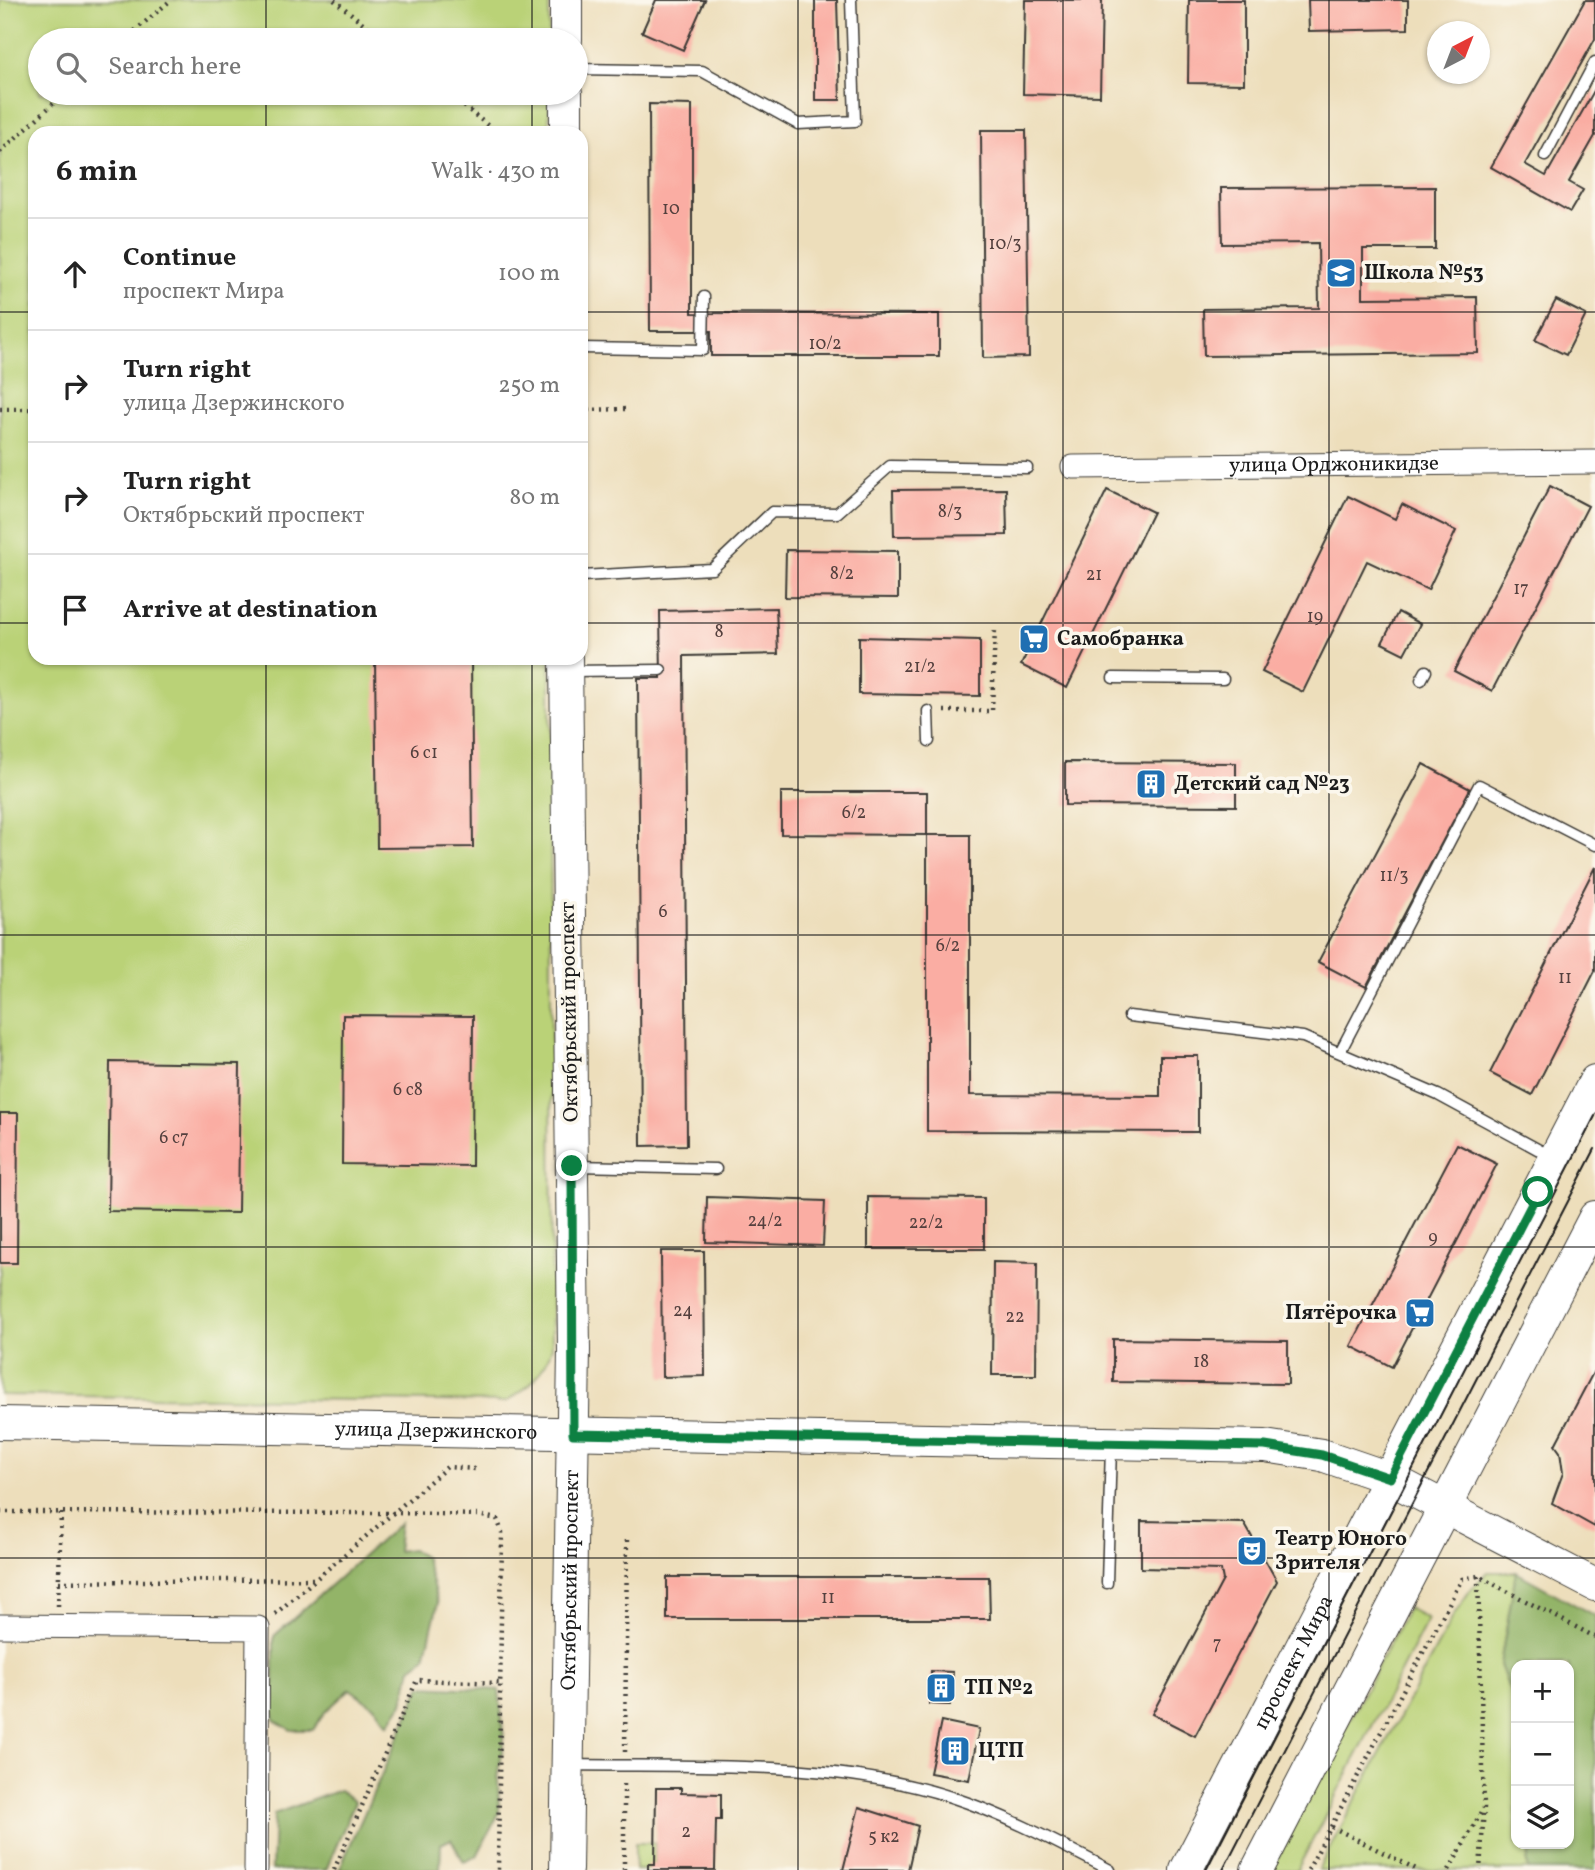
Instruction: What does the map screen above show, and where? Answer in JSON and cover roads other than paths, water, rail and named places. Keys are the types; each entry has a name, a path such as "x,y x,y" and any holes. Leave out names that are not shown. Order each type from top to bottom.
{"main road":[{"path":"566,0 566,28"},
{"path":"566,105 566,126"},
{"name":"Октябрьский проспект","path":"566,665 573,1434 566,1870"},
{"name":"проспект Мира","path":"1185,1870 1595,1080"},
{"path":"1257,1870 1594,1220"},
{"name":"улица Дзержинского","path":"0,1423 1265,1446 1322,1455 1390,1478 1595,1585"}],"street":[{"name":"улица Орджоникидзе","path":"1073,467 1595,462"},
{"path":"0,1626 258,1628 256,1870"}],"lane":[{"path":"588,69 702,71 798,124 855,121 851,0"},
{"path":"1545,156 1595,62"},
{"path":"588,348 702,350 704,297"},
{"path":"588,576 712,569 772,512 837,513 890,466 1027,468"},
{"path":"566,665 661,670"},
{"path":"1113,678 1223,679"},
{"path":"928,711 929,741"},
{"path":"1340,1052 1479,785 1595,845"},
{"path":"1129,1016 1303,1037 1438,1096 1556,1158"},
{"path":"572,1166 716,1169"},
{"path":"1107,1583 1111,1444"},
{"path":"567,1765 814,1770 880,1780 952,1797 1022,1825 1110,1870"}],"tram line":[{"path":"1206,1870 1595,1116"},
{"path":"1223,1870 1595,1149"}],"place":[{"name":"Школа №53","path":"1341,273"},
{"name":"Самобранка","path":"1034,639"},
{"name":"Детский сад №23","path":"1151,784"},
{"name":"Пятёрочка","path":"1420,1313"},
{"name":"Театр Юного Зрителя","path":"1252,1551"},
{"name":"ТП №2","path":"941,1688"},
{"name":"ЦТП","path":"955,1751"}]}
